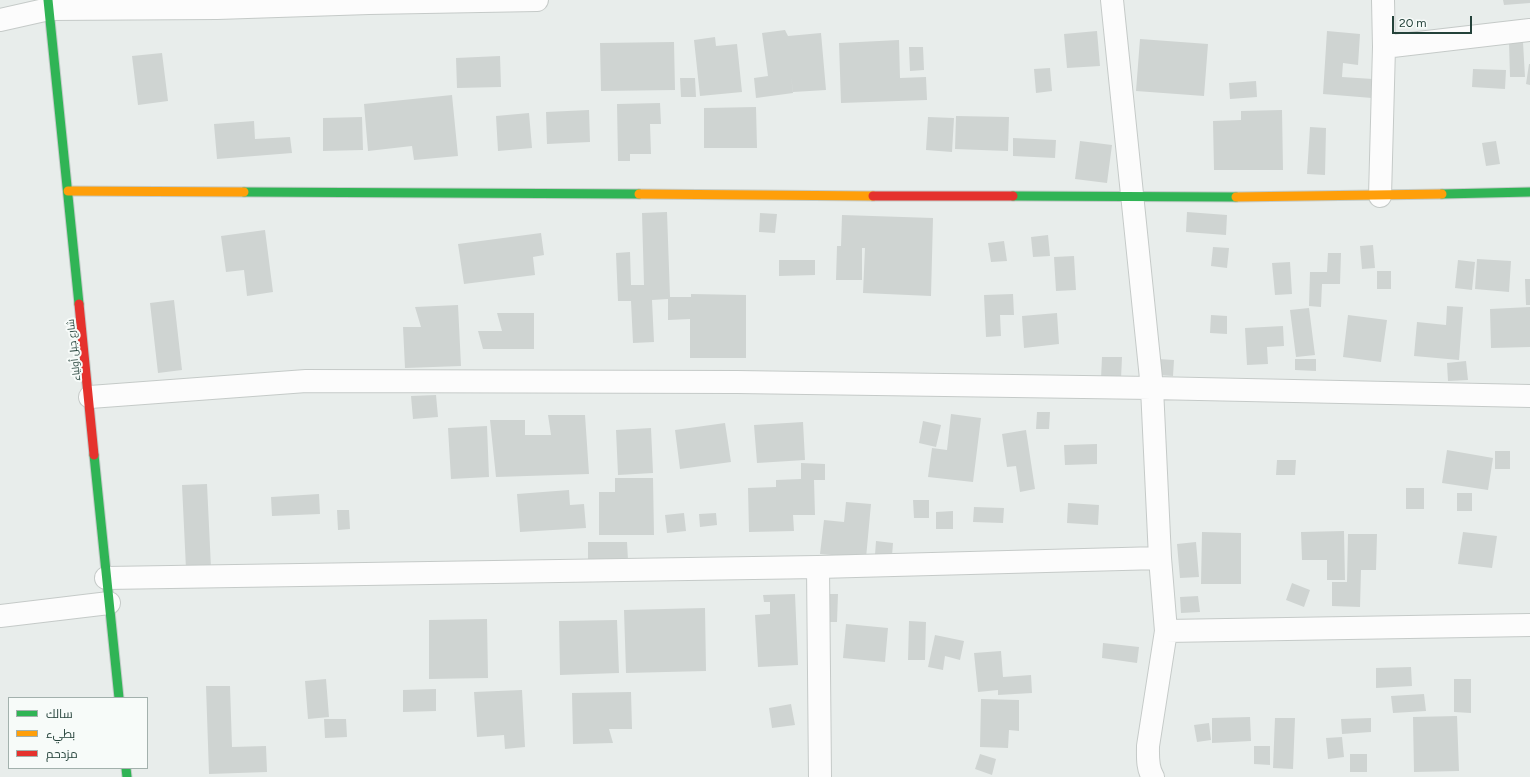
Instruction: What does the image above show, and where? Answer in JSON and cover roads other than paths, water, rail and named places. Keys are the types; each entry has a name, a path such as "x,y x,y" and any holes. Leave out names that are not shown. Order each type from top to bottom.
{"main road":[{"name":"شارع جبل أولياء","path":"49,4 90,397 106,578 119,697"},
{"path":"68,191 1132,197 1380,196 1530,192"}],"street":[{"path":"0,20 49,4 217,8 369,2 537,0"},
{"path":"1112,0 1152,388 1160,558 1166,631 1148,746 1150,772 1153,777"},
{"path":"1380,196 1384,47 1383,0"},
{"path":"1384,47 1530,30"},
{"path":"90,397 306,381 737,382 1152,388 1530,396"},
{"path":"106,578 818,567 1160,558"},
{"path":"818,567 820,777"},
{"path":"0,616 109,603"},
{"path":"1166,631 1530,625"}]}
